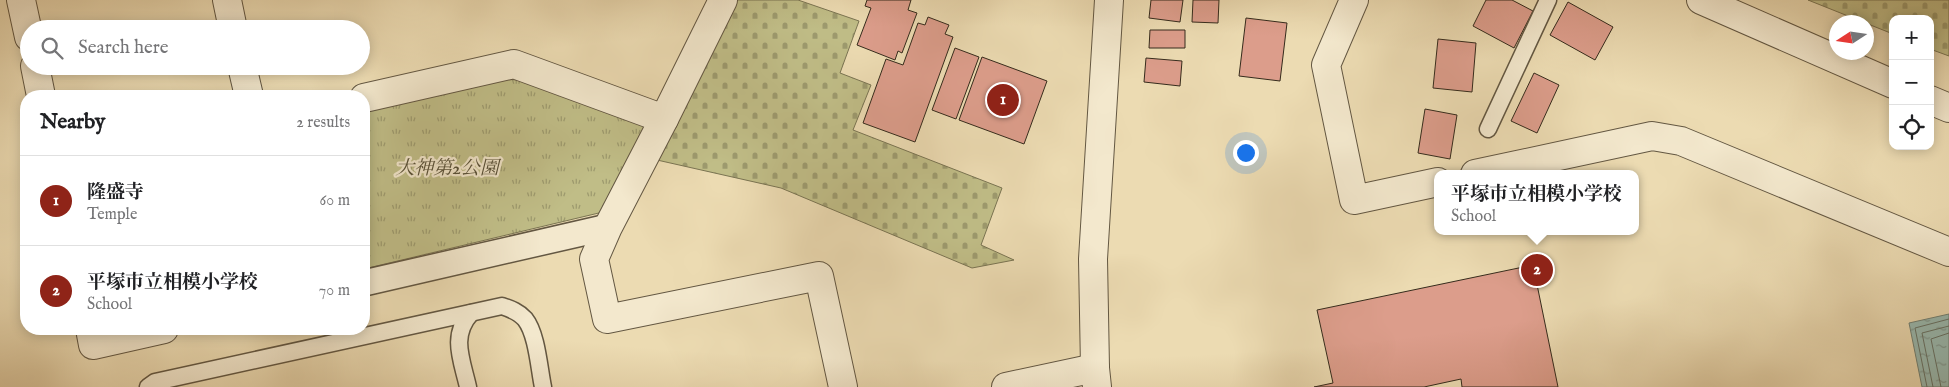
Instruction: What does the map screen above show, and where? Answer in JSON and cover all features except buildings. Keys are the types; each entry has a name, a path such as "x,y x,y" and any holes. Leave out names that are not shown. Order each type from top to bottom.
{"street":[{"path":"21,0 25,20"},
{"path":"721,0 664,119 608,227 594,259 607,319 820,276 844,387"},
{"path":"1006,387 1096,377 1093,259 1109,0"},
{"path":"1354,0 1326,65 1354,200 1434,183"},
{"path":"1701,0 1889,82"},
{"path":"230,1 232,20"},
{"path":"370,97 514,64 664,119"},
{"path":"37,75 40,90"},
{"path":"244,75 248,90"},
{"path":"1934,102 1949,108"},
{"path":"1494,170 1652,136 1681,141 1949,252"},
{"path":"370,282 608,227"},
{"path":"91,335 93,345 137,335"}],"lane":[{"path":"1488,129 1548,0"},
{"path":"148,387 155,382 502,306 514,310 525,318 531,329 543,387"},
{"path":"468,387 458,340 460,329 471,313"}],"green space":[{"path":"734,0 798,0 859,21 840,73 871,85 853,130 1002,188 981,245 1014,260 972,268 781,188 657,160"},
{"path":"1808,0 1949,0 1949,56 1934,50 1934,15 1889,15 1889,32 1874,26 1874,15 1846,15"},
{"name":"大神第2公園","path":"496,79 520,80 646,125 603,212 370,268 370,107"}],"water":[{"path":"1949,314 1949,387 1922,387 1909,323"}],"place":[{"name":"隆盛寺","path":"1003,100"},
{"name":"平塚市立相模小学校","path":"1537,270"}]}
